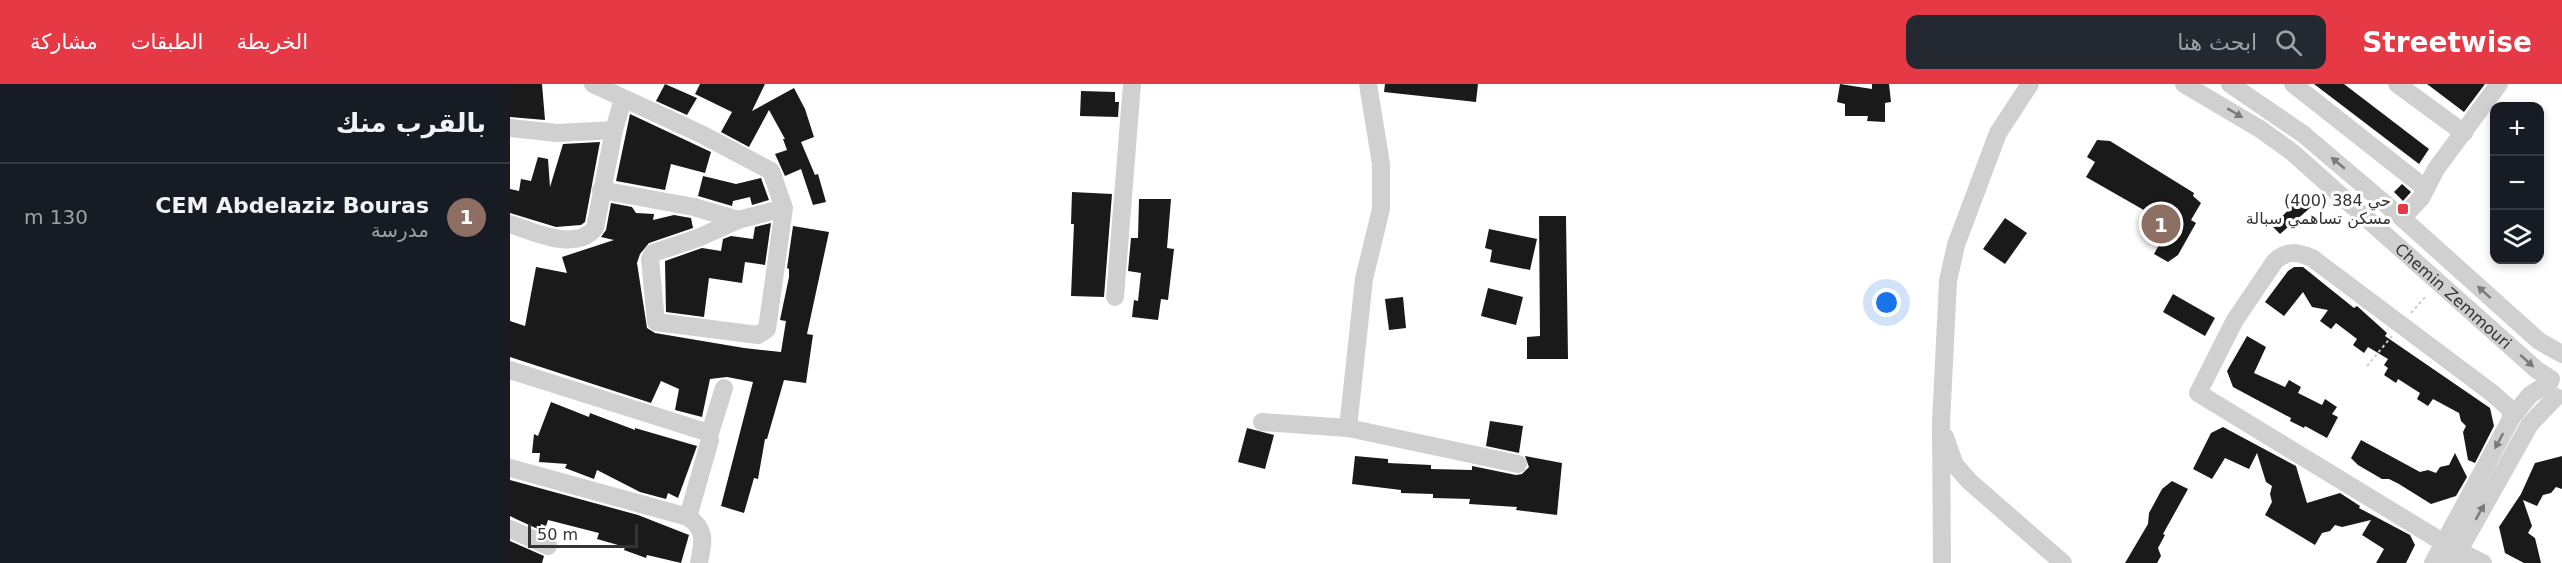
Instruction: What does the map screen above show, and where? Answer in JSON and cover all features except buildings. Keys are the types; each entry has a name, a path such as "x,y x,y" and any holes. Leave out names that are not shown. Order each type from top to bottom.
{"street":[{"path":"593,84 701,134 771,171 784,208 766,329 758,335 656,322 650,259 653,253 698,238 738,220 784,208"},
{"path":"1115,297 1132,84"},
{"path":"1347,428 1364,279 1381,208 1381,164 1368,84"},
{"path":"1942,563 1941,423 1948,281 1956,245 1998,133 2030,84"},
{"name":"Chemin Zemmouri","path":"2184,84 2260,129 2292,152 2537,370 2555,390"},
{"name":"Chemin Zemmouri","path":"2230,84 2303,134 2402,218 2539,341 2562,354"},
{"path":"2293,84 2425,188"},
{"path":"2397,84 2464,133"},
{"path":"2402,218 2421,198 2425,188 2499,84"},
{"path":"510,224 536,233 578,241 589,236 595,228 614,130 623,99"},
{"path":"510,128 557,133 614,130"},
{"path":"602,190 694,207 738,220"},
{"path":"694,207 698,238"},
{"path":"2483,563 2450,550 2198,393 2235,320 2275,261 2284,254 2298,252 2330,271 2492,393 2509,408 2511,417"},
{"path":"2450,550 2530,424 2555,390 2555,368 2562,362"},
{"path":"510,370 706,432 709,436"},
{"path":"688,517 724,388"},
{"path":"2450,550 2511,417 2530,395 2555,390"},
{"path":"1262,422 1347,428 1518,464"},
{"path":"1941,423 1955,465 1969,481 2063,563"},
{"path":"510,468 688,517 699,524 704,538 699,563"},
{"path":"510,529 548,546"}],"place":[{"name":"حي 384 (400) مسكن تساهمي سبالة","path":"2403,209"},
{"name":"CEM Abdelaziz Bouras","path":"2161,224"}]}
